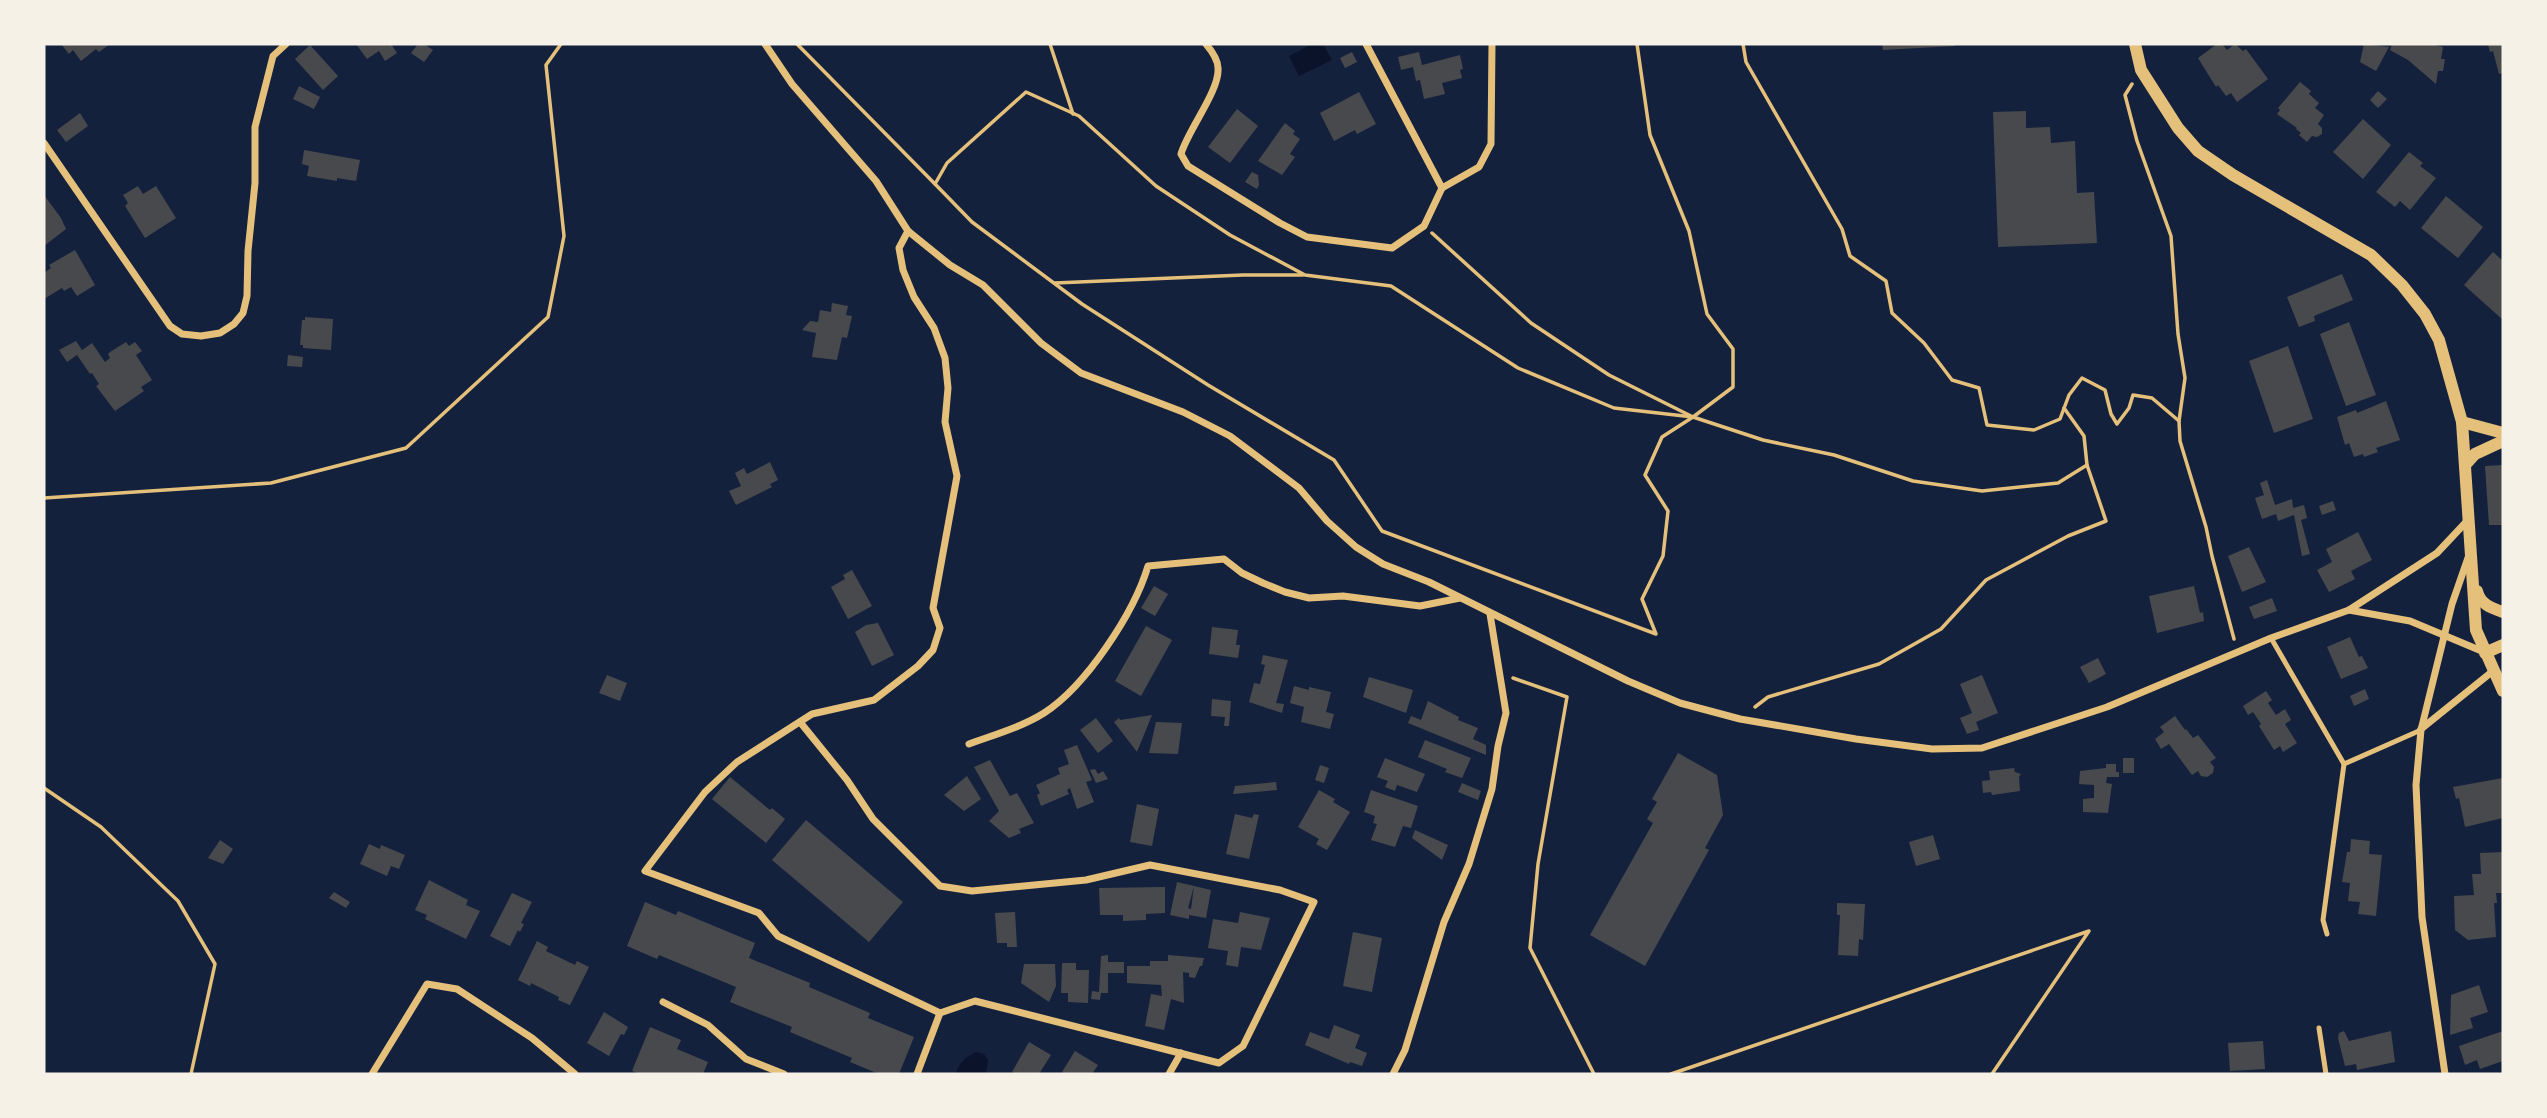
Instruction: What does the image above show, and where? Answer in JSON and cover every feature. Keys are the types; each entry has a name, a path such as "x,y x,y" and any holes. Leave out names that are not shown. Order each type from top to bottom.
{"street":[{"path":"44,143 170,326 183,334 201,336 220,333 234,324 243,313 247,296 247,251 255,183 255,127 273,56 286,44"},
{"path":"765,44 792,84 870,173 908,231 950,265 983,285 1041,343 1081,373 1183,412 1230,436 1299,488 1327,521 1356,547 1383,564 1460,598 1628,681 1680,703 1740,719 1932,749 1982,748 2107,707 2271,638 2349,610 2437,553 2469,519"},
{"path":"1206,44 1218,68 1214,85 1181,154 1188,166 1307,237 1392,248 1424,226 1442,188 1479,167 1491,144 1492,44"},
{"path":"1366,44 1442,188"},
{"path":"2135,44 2141,70 2178,128 2197,151 2244,182 2371,254 2402,285 2425,314 2439,340 2462,422 2476,630 2503,691"},
{"path":"800,722 847,780 873,819 940,886 972,891 1086,880 1150,865 1279,890 1314,902 1243,1046 1219,1063 975,1001 940,1013 778,936 759,913 645,871 705,792 737,762 812,714 874,700 918,666 933,650 940,628 933,608 957,476 946,422 948,388 945,358 934,328 914,297 903,270 899,247 908,231"},
{"path":"2462,422 2503,433"},
{"path":"2465,465 2475,454 2503,442"},
{"path":"2445,1074 2422,917 2416,785 2421,730 2443,636 2470,550"},
{"path":"969,744 1043,713 1077,684 1098,659 1141,590 1148,566 1224,559 1242,573 1263,583 1309,598 1343,596 1420,606 1460,598"},
{"path":"2475,584 2479,598 2491,608 2503,612"},
{"path":"2349,610 2410,621 2485,653 2503,645"},
{"path":"1393,1074 1405,1050 1444,922 1469,864 1492,789 1506,713 1490,614"},
{"path":"2421,730 2493,671"},
{"path":"372,1074 427,984 457,989 532,1038 575,1074"},
{"path":"663,1002 708,1025 746,1059 784,1074"},
{"path":"917,1074 940,1013"},
{"path":"1169,1074 1181,1052"}],"lane":[{"path":"2271,638 2344,764 2323,920 2328,934"},
{"path":"2344,764 2421,730"},
{"path":"2319,1028 2326,1074"}],"path":[{"path":"44,498 271,483 406,448 548,317 564,236 546,65 561,44"},
{"path":"797,44 972,222 1082,304 1208,385 1334,460 1382,531 1656,634 1642,599 1662,556 1668,511 1645,475 1662,437 1733,387 1733,349 1707,314 1689,231 1650,135 1637,44"},
{"path":"1050,44 1073,114"},
{"path":"1743,44 1746,62 1842,229 1850,256 1886,281 1892,313 1924,342 1952,380 1979,388 1987,425 2034,430 2060,419 2069,395 2082,378 2105,390 2111,414 2117,424 2129,408 2133,395 2152,398 2179,421"},
{"path":"2141,70 2125,95 2137,141 2171,236 2178,334 2185,378 2179,421 2180,441 2234,633 2235,653"},
{"path":"935,184 947,163 1026,92 1079,116 1156,187 1230,235 1305,275"},
{"path":"1424,226 1531,323 1609,375 1693,417 1763,440 1834,455 1913,481 1982,491 2058,483 2087,466"},
{"path":"1053,283 1305,275 1391,286 1518,368 1614,408 1693,417"},
{"path":"1740,719 1768,697 1880,664 1941,629 1986,580 2068,536 2106,521 2087,466 2084,436 2064,408"},
{"path":"1501,674 1567,697 1538,864 1530,948 1594,1074"},
{"path":"44,788 101,828 178,901 215,964 191,1074"},
{"path":"1671,1074 2089,931 1992,1074"}],"water":[{"path":"1312,44 1323,44 1332,60 1299,76 1289,56"},
{"path":"976,1052 984,1054 988,1060 986,1074 956,1074 963,1061"}],"building":[{"path":"61,44 110,44 99,52 96,49 81,61 73,50 69,54"},
{"path":"356,44 391,44 397,53 385,61 379,51 367,59"},
{"path":"418,44 424,44 433,50 424,62 411,53"},
{"path":"1882,44 1955,44 1955,46 1883,50"},
{"path":"2217,44 2222,44 2227,50 2235,44 2243,51 2246,49 2268,79 2237,102 2231,93 2226,96 2218,85 2216,87 2198,58"},
{"path":"2364,44 2389,47 2376,71 2360,62"},
{"path":"2392,44 2431,44 2443,47 2443,71 2438,71 2436,84 2408,60 2390,50"},
{"path":"2488,44 2503,44 2503,73 2499,74 2493,51 2490,52"},
{"path":"310,45 338,76 323,90 295,59"},
{"path":"1352,52 1357,62 1345,68 1340,58"},
{"path":"1419,52 1422,65 1460,55 1462,78 1442,83 1445,94 1424,99 1420,80 1416,81 1413,67 1401,70 1398,57"},
{"path":"2300,82 2311,91 2309,94 2319,103 2315,108 2324,115 2318,124 2322,128 2322,134 2312,136 2307,142 2299,135 2301,133 2297,128 2277,114 2280,110 2278,108"},
{"path":"299,86 320,97 314,109 293,99"},
{"path":"2378,91 2387,99 2378,108 2370,100"},
{"path":"1359,92 1376,124 1357,134 1355,130 1334,141 1320,113"},
{"path":"1237,109 1258,126 1230,163 1208,147"},
{"path":"2026,111 2026,128 2050,127 2051,143 2075,141 2077,193 2094,192 2097,243 1998,247 1993,112"},
{"path":"80,113 88,126 66,142 57,130"},
{"path":"2363,119 2391,145 2363,179 2333,152"},
{"path":"1285,123 1300,139 1290,154 1295,157 1282,175 1258,161"},
{"path":"304,150 360,160 356,181 307,176 309,166 302,164"},
{"path":"2409,152 2423,163 2420,166 2436,178 2410,210 2400,201 2395,207 2376,192"},
{"path":"1252,172 1258,175 1257,189 1245,182"},
{"path":"138,186 143,194 156,186 176,218 145,238 125,206 128,203 123,195"},
{"path":"44,195 66,229 44,246"},
{"path":"2446,196 2483,227 2458,258 2421,228"},
{"path":"75,250 95,285 77,296 71,287 64,291 62,288 44,299 44,273 51,268 49,265"},
{"path":"2493,252 2503,261 2503,320 2464,285"},
{"path":"2342,274 2353,300 2314,316 2315,321 2299,327 2287,297"},
{"path":"832,303 848,306 846,315 852,316 847,338 842,337 837,360 812,357 816,333 802,330 810,321 818,322 820,310 831,312"},
{"path":"305,317 333,319 331,350 303,348 303,345 300,345 302,320 305,320"},
{"path":"2349,322 2376,395 2346,406 2320,334"},
{"path":"76,341 82,350 92,343 105,362 110,358 110,352 126,342 129,346 135,342 142,351 136,355 152,380 141,387 144,391 115,411 96,386 99,384 92,373 90,374 77,355 67,362 59,350"},
{"path":"2288,346 2313,419 2274,433 2249,361"},
{"path":"288,355 303,357 302,367 287,366"},
{"path":"2386,401 2400,440 2376,448 2378,452 2354,457 2349,443 2345,445 2337,417 2356,410 2357,413"},
{"path":"770,462 778,480 770,484 772,487 736,505 729,491 741,486 735,473 744,468 747,474"},
{"path":"2503,465 2503,525 2489,525 2485,466"},
{"path":"2267,480 2275,505 2292,499 2293,508 2304,505 2307,518 2301,520 2310,554 2302,556 2294,515 2278,521 2276,514 2262,519 2255,498 2264,495 2260,483"},
{"path":"2333,501 2336,510 2322,515 2319,506"},
{"path":"2358,532 2372,560 2351,571 2355,579 2329,592 2317,570 2332,562 2326,549"},
{"path":"2249,547 2266,582 2242,592 2228,556"},
{"path":"852,570 872,606 848,619 831,587 845,579 843,575"},
{"path":"1154,586 1168,594 1155,616 1141,608"},
{"path":"2194,586 2204,621 2157,633 2149,596"},
{"path":"2272,598 2277,611 2254,619 2249,607"},
{"path":"878,623 894,655 872,666 855,632 866,625"},
{"path":"1146,626 1172,640 1141,696 1115,681"},
{"path":"1212,627 1238,630 1238,658 1209,654"},
{"path":"2350,637 2359,657 2362,656 2368,668 2341,679 2327,647"},
{"path":"1263,655 1288,660 1276,703 1284,704 1282,713 1249,702 1254,683 1260,684 1265,665 1261,664"},
{"path":"2098,658 2106,674 2089,683 2080,667"},
{"path":"607,675 627,683 620,701 599,693"},
{"path":"1982,675 1998,713 1976,722 1979,730 1967,734 1960,718 1972,713 1960,684"},
{"path":"1369,677 1413,690 1406,713 1363,697"},
{"path":"1294,686 1331,692 1326,712 1334,714 1330,729 1301,722 1304,707 1290,703"},
{"path":"2365,689 2369,699 2354,706 2350,696"},
{"path":"2266,691 2272,700 2268,703 2276,715 2285,709 2291,720 2285,724 2297,743 2283,752 2280,746 2274,750 2253,712 2248,715 2243,706"},
{"path":"1212,699 1231,701 1229,726 1224,726 1225,717 1211,716"},
{"path":"1428,701 1459,717 1458,720 1478,728 1473,739 1486,745 1486,755 1408,723 1411,716 1421,720"},
{"path":"1152,715 1137,752 1114,722 1119,718"},
{"path":"2175,716 2193,738 2198,735 2216,758 2210,762 2214,767 2213,773 2207,777 2201,776 2198,771 2192,775 2169,744 2161,749 2155,739 2164,732 2160,727"},
{"path":"1096,718 1113,741 1098,753 1080,730"},
{"path":"1156,722 1182,723 1178,754 1149,753"},
{"path":"1425,740 1471,758 1462,778 1418,757"},
{"path":"1077,745 1092,780 1086,782 1094,802 1077,809 1070,788 1067,790 1069,794 1041,806 1036,785 1060,774 1058,768 1069,764 1064,750"},
{"path":"1678,753 1717,775 1723,815 1705,848 1709,850 1645,966 1590,935 1653,823 1647,819 1657,802 1652,799"},
{"path":"1385,758 1425,774 1417,792 1397,785 1395,791 1385,787 1388,781 1377,777"},
{"path":"2123,758 2134,758 2134,773 2123,773"},
{"path":"990,760 1010,796 1017,793 1034,823 1019,829 1021,833 1009,838 989,821 999,811 974,767"},
{"path":"2106,764 2116,764 2116,772 2119,772 2119,777 2107,777 2106,783 2112,784 2108,813 2083,812 2083,799 2094,798 2094,785 2079,784 2080,771 2106,768"},
{"path":"1320,765 1329,768 1324,783 1315,780"},
{"path":"2014,768 2015,772 2021,774 2020,791 1992,795 1991,792 1983,793 1982,781 1990,780 1989,771"},
{"path":"1095,769 1098,774 1103,771 1108,779 1096,783 1090,770"},
{"path":"967,776 981,799 964,811 944,795"},
{"path":"730,777 785,819 766,843 712,799"},
{"path":"2503,778 2503,818 2465,827 2459,798 2456,799 2453,787"},
{"path":"1276,782 1277,790 1233,794 1235,786"},
{"path":"1462,783 1481,791 1478,800 1458,792"},
{"path":"1319,790 1350,812 1327,850 1316,844 1319,839 1298,827"},
{"path":"1371,790 1418,806 1411,828 1403,826 1395,847 1371,840 1377,824 1373,823 1375,816 1364,812"},
{"path":"1137,804 1159,809 1152,846 1130,842"},
{"path":"1235,814 1252,818 1254,814 1259,815 1249,859 1226,854"},
{"path":"806,820 903,902 869,942 772,860"},
{"path":"1415,830 1448,845 1442,860 1412,838"},
{"path":"1933,835 1940,859 1916,866 1909,842"},
{"path":"2351,839 2370,841 2369,854 2382,855 2376,916 2358,914 2360,902 2348,901 2350,883 2342,882"},
{"path":"220,840 233,849 223,864 208,858"},
{"path":"369,844 380,849 381,845 405,855 399,869 391,866 387,876 360,864"},
{"path":"2503,852 2503,893 2496,893 2497,903 2494,903 2496,937 2468,940 2455,930 2454,896 2474,895 2472,874 2481,874 2480,853"},
{"path":"429,880 468,900 466,905 480,911 466,939 425,919 427,915 415,910"},
{"path":"1177,882 1194,886 1211,890 1206,918 1189,915 1189,919 1170,915","holes":["1194,886 1191,909 1188,908"]},
{"path":"1165,887 1165,913 1146,914 1146,920 1123,921 1123,915 1100,915 1099,888"},
{"path":"334,892 350,902 346,908 329,898"},
{"path":"512,893 532,902 521,923 524,924 520,932 518,930 510,946 490,936"},
{"path":"645,902 676,915 678,911 755,943 749,958 810,983 809,987 870,1013 868,1018 914,1037 899,1074 879,1074 850,1062 852,1058 790,1032 792,1027 730,1002 736,987 659,955 657,959 627,946"},
{"path":"1837,903 1865,904 1863,940 1859,939 1858,956 1838,955 1840,915 1837,915"},
{"path":"1015,912 1017,947 1007,947 1007,943 997,943 995,913"},
{"path":"1240,912 1270,918 1261,950 1241,947 1238,967 1226,965 1228,951 1208,948 1213,919 1238,923"},
{"path":"1353,932 1382,938 1372,992 1343,986"},
{"path":"537,941 548,947 546,951 575,965 577,961 589,967 570,1005 531,983 530,986 518,980"},
{"path":"1108,955 1108,962 1124,962 1124,973 1108,973 1108,993 1101,993 1100,1000 1091,999 1092,991 1099,992 1101,956"},
{"path":"1168,955 1204,958 1195,978 1183,972 1184,1003 1171,999 1164,1030 1145,1026 1151,994 1162,996 1161,985 1127,983 1127,966 1150,966 1150,961 1168,961"},
{"path":"1062,963 1076,963 1076,970 1089,970 1088,1003 1068,1002 1068,993 1061,993"},
{"path":"1024,964 1055,964 1056,986 1049,1002 1021,983"},
{"path":"2479,985 2488,1012 2470,1018 2473,1028 2450,1035 2451,995"},
{"path":"604,1012 628,1027 609,1056 587,1043"},
{"path":"1334,1025 1360,1035 1355,1048 1367,1053 1362,1066 1350,1062 1349,1064 1305,1045 1310,1032 1329,1039"},
{"path":"650,1027 681,1040 677,1049 708,1062 703,1074 640,1074 632,1071"},
{"path":"2344,1031 2349,1041 2391,1031 2395,1062 2357,1070 2356,1064 2345,1066 2338,1038 2339,1033"},
{"path":"2503,1031 2503,1061 2480,1069 2477,1060 2465,1065 2459,1046"},
{"path":"2263,1041 2265,1069 2230,1071 2228,1043"},
{"path":"1029,1042 1051,1055 1039,1074 1016,1074 1012,1072"},
{"path":"1075,1051 1098,1065 1092,1074 1062,1072"}]}
